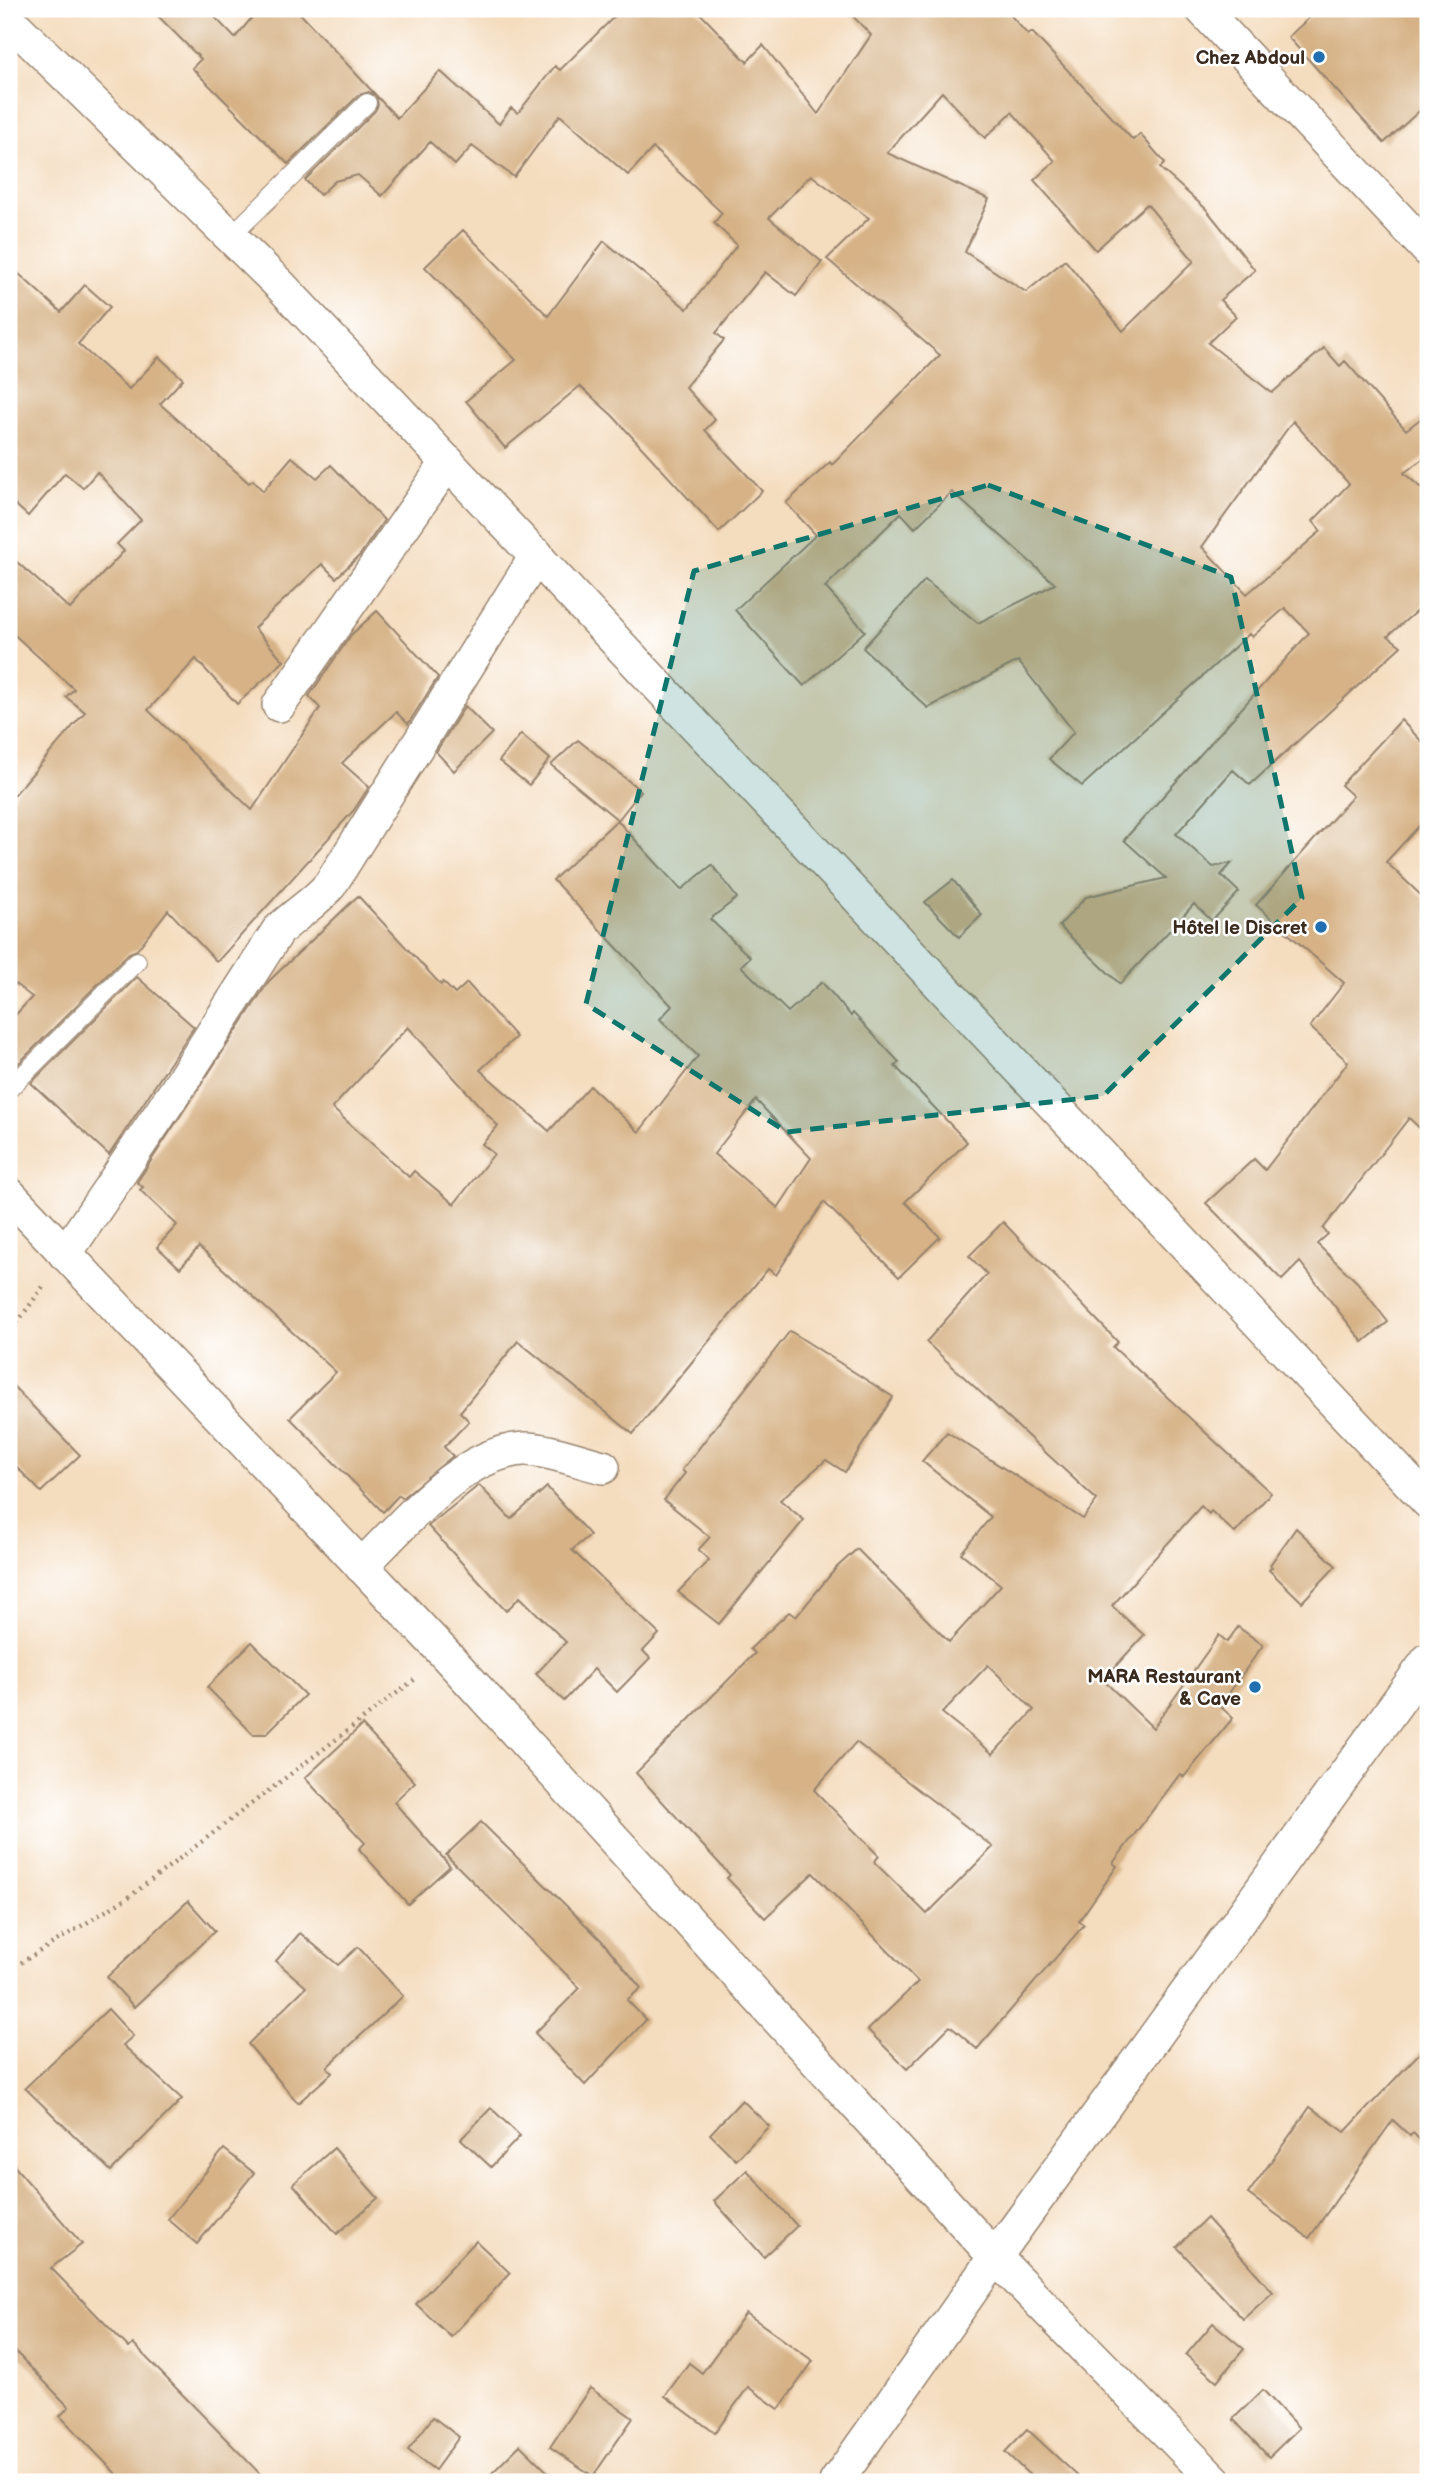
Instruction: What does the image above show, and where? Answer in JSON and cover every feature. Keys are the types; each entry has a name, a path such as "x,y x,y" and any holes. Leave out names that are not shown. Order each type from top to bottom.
{"street":[{"path":"1202,9 1428,250"},
{"path":"9,20 230,237 448,462 1428,1502"},
{"path":"279,705 448,462"},
{"path":"65,1254 177,1090 278,931 295,914 316,901 330,885 537,555"},
{"path":"9,1194 446,1655 995,2257 1216,2482"},
{"path":"360,1566 452,1479 479,1460 524,1449 603,1467"},
{"path":"835,2482 1428,1660"}],"lane":[{"path":"230,237 367,103"},
{"path":"9,1089 137,961"}],"path":[{"path":"9,1334 65,1254"},
{"path":"9,1970 129,1897 446,1655"}],"highlighted area":[{"path":"988,485 1231,577 1302,898 1103,1096 787,1132 586,1004 694,571"}],"building":[{"path":"151,9 207,9 235,38 259,9 296,9 397,118 440,71 499,124 511,108 518,113 555,66 560,70 622,9 696,9 747,62 763,45 818,114 871,35 846,9 1005,9 1028,35 1032,32 1133,140 1140,134 1165,163 1160,168 1206,209 1255,270 1220,300 1236,316 1208,343 1272,393 1324,348 1340,366 1345,361 1406,430 1428,413 1428,455 1404,473 1428,494 1428,601 1388,636 1401,646 1250,785 1233,770 1176,834 1213,867 1232,863 1221,875 1239,892 1212,921 1194,904 1120,984 1059,926 1086,897 1166,878 1124,840 1309,633 1285,608 1252,637 1249,634 1082,786 1049,759 1074,732 1018,661 928,708 863,648 925,580 978,623 1055,584 952,492 915,528 901,513 825,587 865,631 804,686 735,610 816,535 786,503 830,462 832,465 940,355 827,259 869,218 811,175 769,218 822,262 796,296 765,272 716,333 724,340 685,387 715,420 705,430 762,491 719,532 613,416 580,386 505,448 466,401 516,360 425,267 463,230 548,316 604,241 687,309 737,245 714,223 722,213 653,148 628,175 560,115 514,177 472,146 455,165 430,142 382,196 358,175 335,181 320,195 305,180 375,111 378,105 376,96 369,92 359,95 288,164 192,68 201,59","holes":["942,92 985,138 1012,112 1055,161 1034,180 1096,250 1147,204 1194,261 1123,331 1065,260 1026,292 965,252 989,199 887,153","1293,421 1349,484 1313,521 1321,531 1247,594 1202,547"]},
{"path":"1319,9 1428,9 1428,103 1384,143 1288,37"},
{"path":"9,265 61,312 85,285 110,307 78,344 129,389 159,357 183,379 160,404 249,483 253,480 263,491 292,457 317,478 331,465 384,520 360,555 336,578 322,564 254,628 284,661 237,704 196,659 148,710 252,810 320,708 309,696 351,635 377,611 438,677 408,724 396,712 342,763 369,787 354,810 217,962 168,910 137,950 129,953 15,1067 9,1061 9,1022 32,997 9,979 9,801 85,712 66,697 74,689 9,630 9,555 70,609 124,551 117,544 141,520 97,472 83,488 65,473 28,516 9,499"},
{"path":"465,706 492,733 454,771 436,752"},
{"path":"1401,720 1428,748 1428,816 1386,862 1428,902 1428,1136 1409,1118 1323,1229 1328,1234 1317,1244 1357,1282 1388,1322 1363,1342 1300,1262 1282,1280 1206,1203 1254,1159 1265,1170 1348,1062 1310,1027 1344,983 1256,905 1353,796 1341,785"},
{"path":"521,734 550,759 529,785 499,761"},
{"path":"578,740 641,791 618,820 551,765"},
{"path":"617,820 681,890 712,865 737,898 710,919 750,957 741,966 788,1012 822,982 851,1016 853,1013 899,1062 895,1066 967,1142 905,1202 940,1237 899,1277 824,1202 776,1275 768,1269 633,1434 518,1341 460,1412 469,1421 444,1447 453,1456 402,1498 399,1495 383,1512 290,1418 336,1372 199,1247 180,1268 157,1247 177,1225 140,1190 143,1187 137,1182 269,981 358,896 441,985 443,982 455,994 467,983 516,1037 480,1070 549,1131 590,1086 639,1132 698,1056 660,1019 672,1006 553,880","holes":["408,1027 498,1126 482,1144 494,1154 454,1204 414,1171 409,1177 332,1108","756,1100 811,1158 778,1208 714,1154"]},
{"path":"953,880 982,915 959,937 925,902"},
{"path":"137,977 194,1027 109,1155 31,1083"},
{"path":"1003,1222 1118,1342 1113,1347 1271,1493 1235,1533 1211,1511 1209,1514 1201,1506 1112,1606 1144,1635 1103,1680 1153,1728 1219,1635 1227,1642 1238,1627 1263,1645 1220,1706 1233,1718 1184,1777 1180,1774 1113,1863 1117,1866 1079,1921 1084,1925 977,2049 950,2026 907,2069 868,2030 918,1982 813,1873 765,1918 727,1878 730,1875 636,1773 755,1653 750,1649 789,1612 796,1617 836,1568 857,1549 949,1642 1001,1585 961,1553 991,1517 922,1461 947,1432 1083,1519 1097,1500 926,1342 987,1274 969,1256","holes":["988,1665 1034,1710 993,1754 942,1713","856,1742 993,1847 927,1914 874,1862 879,1856 814,1790"]},
{"path":"790,1331 893,1397 845,1472 826,1460 780,1500 804,1520 719,1624 678,1592 709,1560 698,1550 710,1537 664,1500 685,1473 682,1470"},
{"path":"9,1382 80,1455 41,1492 9,1459"},
{"path":"479,1485 511,1519 547,1487 590,1535 572,1550 659,1634 643,1651 650,1658 617,1692 594,1669 564,1701 536,1674 566,1642 520,1597 506,1611 428,1526"},
{"path":"1296,1528 1336,1566 1302,1602 1269,1570"},
{"path":"252,1642 305,1695 266,1734 253,1734 207,1687"},
{"path":"362,1725 415,1782 394,1802 450,1866 408,1904 359,1849 365,1843 305,1778"},
{"path":"481,1822 602,1941 641,1988 627,2000 646,2020 585,2085 535,2033 580,1988 446,1855"},
{"path":"188,1901 215,1931 134,2007 107,1977"},
{"path":"300,1933 338,1965 358,1947 403,1996 327,2067 332,2073 298,2103 248,2044 306,1987 276,1961"},
{"path":"108,2009 133,2036 123,2045 182,2099 111,2171 25,2088"},
{"path":"1428,2044 1428,2148 1413,2133 1410,2136 1393,2120 1309,2238 1248,2194 1310,2107 1345,2132"},
{"path":"742,2100 769,2126 736,2160 710,2134"},
{"path":"491,2108 520,2136 491,2167 461,2139"},
{"path":"334,2148 378,2198 337,2234 293,2184"},
{"path":"224,2149 254,2173 197,2244 168,2219"},
{"path":"9,2160 82,2244 51,2268 129,2348 133,2344 268,2482 124,2482 60,2416 69,2407 9,2345"},
{"path":"747,2170 797,2226 764,2257 714,2201"},
{"path":"1207,2218 1273,2292 1243,2319 1177,2247"},
{"path":"476,2241 510,2273 451,2337 416,2304"},
{"path":"746,2313 813,2361 779,2409 748,2387 715,2433 665,2396 689,2363 702,2373"},
{"path":"1213,2323 1244,2349 1217,2381 1186,2355"},
{"path":"590,2388 633,2418 593,2476 550,2447"},
{"path":"1263,2390 1299,2428 1269,2457 1233,2419"},
{"path":"433,2417 459,2437 435,2470 408,2450"},
{"path":"1027,2429 1084,2482 1037,2482 1005,2452"},
{"path":"520,2445 558,2482 483,2482"}],"place":[{"name":"Chez Abdoul","path":"1319,57"},
{"name":"Hôtel le Discret","path":"1321,927"},
{"name":"MARA Restaurant & Cave","path":"1255,1687"}]}
